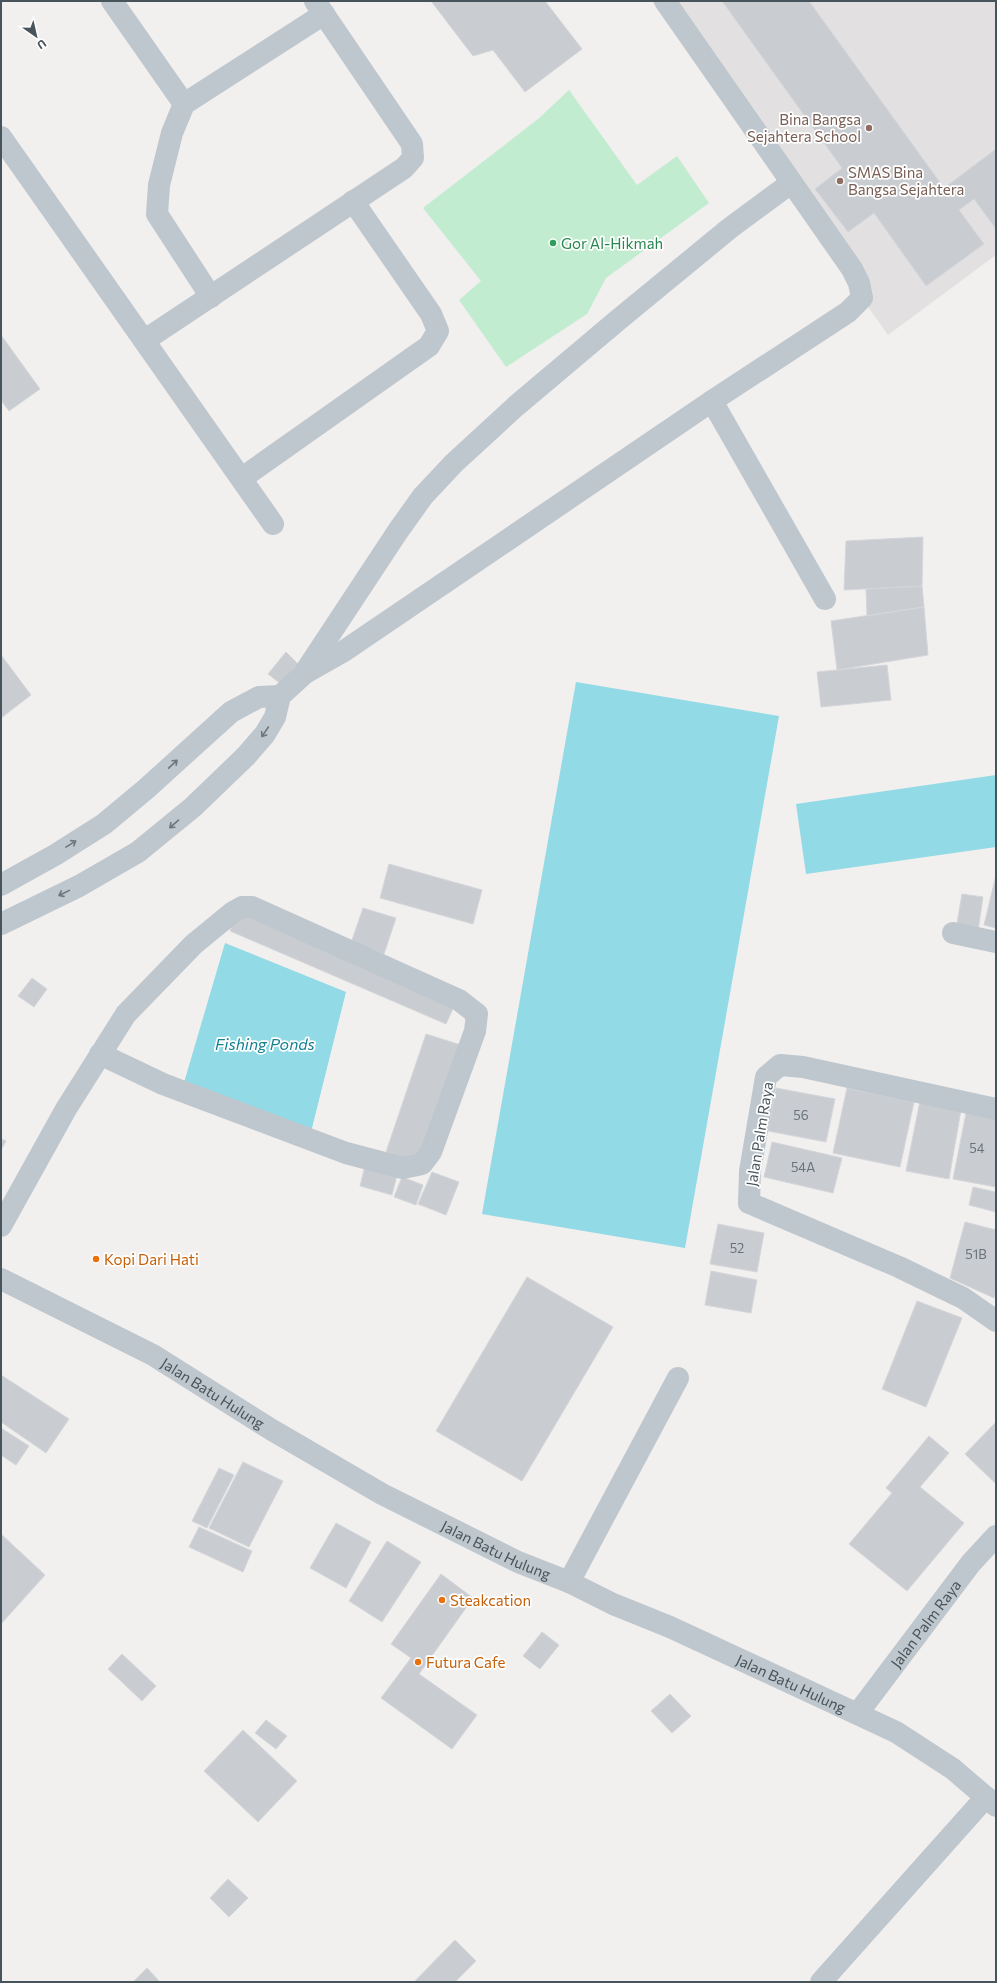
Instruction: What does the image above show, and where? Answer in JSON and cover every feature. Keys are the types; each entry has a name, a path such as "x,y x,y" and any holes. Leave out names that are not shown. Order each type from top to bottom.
{"street":[{"path":"112,1 184,104"},
{"path":"303,674 344,651 712,401 848,312 862,298 859,283 852,269 665,1"},
{"path":"145,340 211,297 353,201 404,168 413,158 412,144 320,8 184,104 172,133 159,185 157,214 211,297"},
{"path":"1,136 273,524"},
{"path":"1,924 79,886 138,852 193,807 251,750 265,734 275,717 280,696 303,674 423,496 454,463 516,406 618,320 730,228 791,183"},
{"path":"242,478 429,346 438,331 431,314 353,201"},
{"path":"712,401 825,599"},
{"path":"1,885 55,855 104,824 146,790 231,712 259,697 280,696"},
{"path":"1,1226 66,1109 100,1054 126,1014 194,944 233,912 242,907 252,907 459,1000 477,1014 475,1031 431,1152 422,1164 403,1168 346,1153 162,1084 100,1054"},
{"path":"953,933 996,942"},
{"name":"Jalan Palm Raya","path":"996,1109 802,1067 780,1065 766,1077 750,1171 749,1203 899,1267 963,1298 996,1321"},
{"name":"Jalan Batu Hulung","path":"1,1279 153,1355 272,1430 382,1494 518,1562 568,1582 613,1604 670,1627 858,1713 919,1746 953,1769 991,1802"},
{"path":"568,1582 678,1378"},
{"name":"Jalan Palm Raya","path":"858,1713 971,1563 996,1536"},
{"path":"821,1982 991,1802"}],"shaded area":[{"name":"Bina Bangsa Sejahtera School","path":"652,1 996,1 996,255 888,335"}],"green space":[{"name":"Gor Al-Hikmah","path":"569,90 637,185 677,156 709,203 606,278 587,314 506,367 459,300 481,281 423,208 538,119"}],"water":[{"path":"576,682 779,716 685,1248 482,1214"},
{"path":"996,775 996,847 806,874 796,804"},
{"name":"Fishing Ponds","path":"225,943 346,992 311,1132 183,1086"}],"building":[{"path":"431,1 545,1 582,49 525,92 493,50 473,56"},
{"path":"722,1 809,1 944,188 996,149 996,229 974,199 959,210 984,244 926,286 874,213 848,232 815,189 842,168"},
{"path":"1,335 40,389 9,411 1,400"},
{"path":"923,537 922,586 844,590 846,541"},
{"path":"922,586 924,607 867,616 866,589"},
{"path":"924,607 928,655 837,670 831,621"},
{"path":"286,652 298,664 281,684 268,674"},
{"path":"1,655 31,695 1,718"},
{"path":"887,665 891,700 821,707 817,672"},
{"path":"389,864 482,890 473,924 380,898"},
{"path":"996,875 996,928 984,925"},
{"path":"962,894 983,897 978,931 956,929"},
{"path":"363,908 396,918 384,954 351,943"},
{"path":"240,909 456,1002 446,1024 230,931"},
{"path":"32,978 47,989 34,1007 18,996"},
{"path":"426,1034 461,1045 420,1163 386,1152"},
{"path":"776,1088 835,1099 826,1142 768,1131"},
{"path":"847,1088 914,1102 900,1167 833,1153"},
{"path":"920,1101 961,1110 949,1179 906,1171"},
{"path":"966,1113 996,1118 996,1187 953,1179"},
{"path":"1,1139 6,1141 1,1150"},
{"path":"772,1142 842,1158 833,1193 764,1177"},
{"path":"365,1166 397,1175 392,1195 360,1186"},
{"path":"432,1172 459,1182 446,1215 418,1204"},
{"path":"402,1177 423,1185 416,1205 394,1197"},
{"path":"973,1187 996,1192 996,1212 969,1205"},
{"path":"965,1222 996,1230 996,1291 994,1298 950,1278"},
{"path":"718,1224 764,1233 757,1272 710,1264"},
{"path":"711,1271 757,1280 751,1313 705,1305"},
{"path":"527,1277 613,1327 522,1481 436,1431"},
{"path":"917,1301 962,1318 926,1407 882,1389"},
{"path":"1,1375 69,1419 46,1453 1,1422"},
{"path":"996,1422 996,1484 965,1454"},
{"path":"1,1428 29,1446 16,1465 1,1455"},
{"path":"929,1436 949,1453 920,1487 964,1523 907,1591 849,1544 892,1493 886,1488"},
{"path":"243,1462 283,1481 249,1547 209,1528"},
{"path":"219,1468 234,1475 207,1528 192,1521"},
{"path":"336,1523 371,1542 346,1588 310,1568"},
{"path":"199,1527 252,1551 243,1572 189,1547"},
{"path":"1,1534 45,1575 1,1624"},
{"path":"387,1541 421,1562 382,1622 349,1601"},
{"name":"Futura Cafe","path":"441,1574 473,1598 419,1674 477,1715 452,1749 381,1698 411,1658 391,1644"},
{"path":"542,1632 559,1645 540,1669 523,1656"},
{"path":"122,1654 156,1686 142,1701 108,1669"},
{"path":"670,1694 691,1716 672,1733 651,1711"},
{"path":"266,1720 287,1736 276,1749 255,1733"},
{"path":"243,1730 297,1781 258,1822 204,1771"},
{"path":"228,1879 248,1898 229,1917 210,1898"},
{"path":"455,1940 476,1961 455,1982 414,1982"},
{"path":"147,1968 160,1982 133,1982"}],"place":[{"name":"Bina Bangsa Sejahtera School","path":"869,128"},
{"name":"SMAS Bina Bangsa Sejahtera","path":"840,181"},
{"name":"Gor Al-Hikmah","path":"553,243"},
{"name":"Kopi Dari Hati","path":"96,1259"},
{"name":"Steakcation","path":"442,1600"},
{"name":"Futura Cafe","path":"418,1662"}]}
